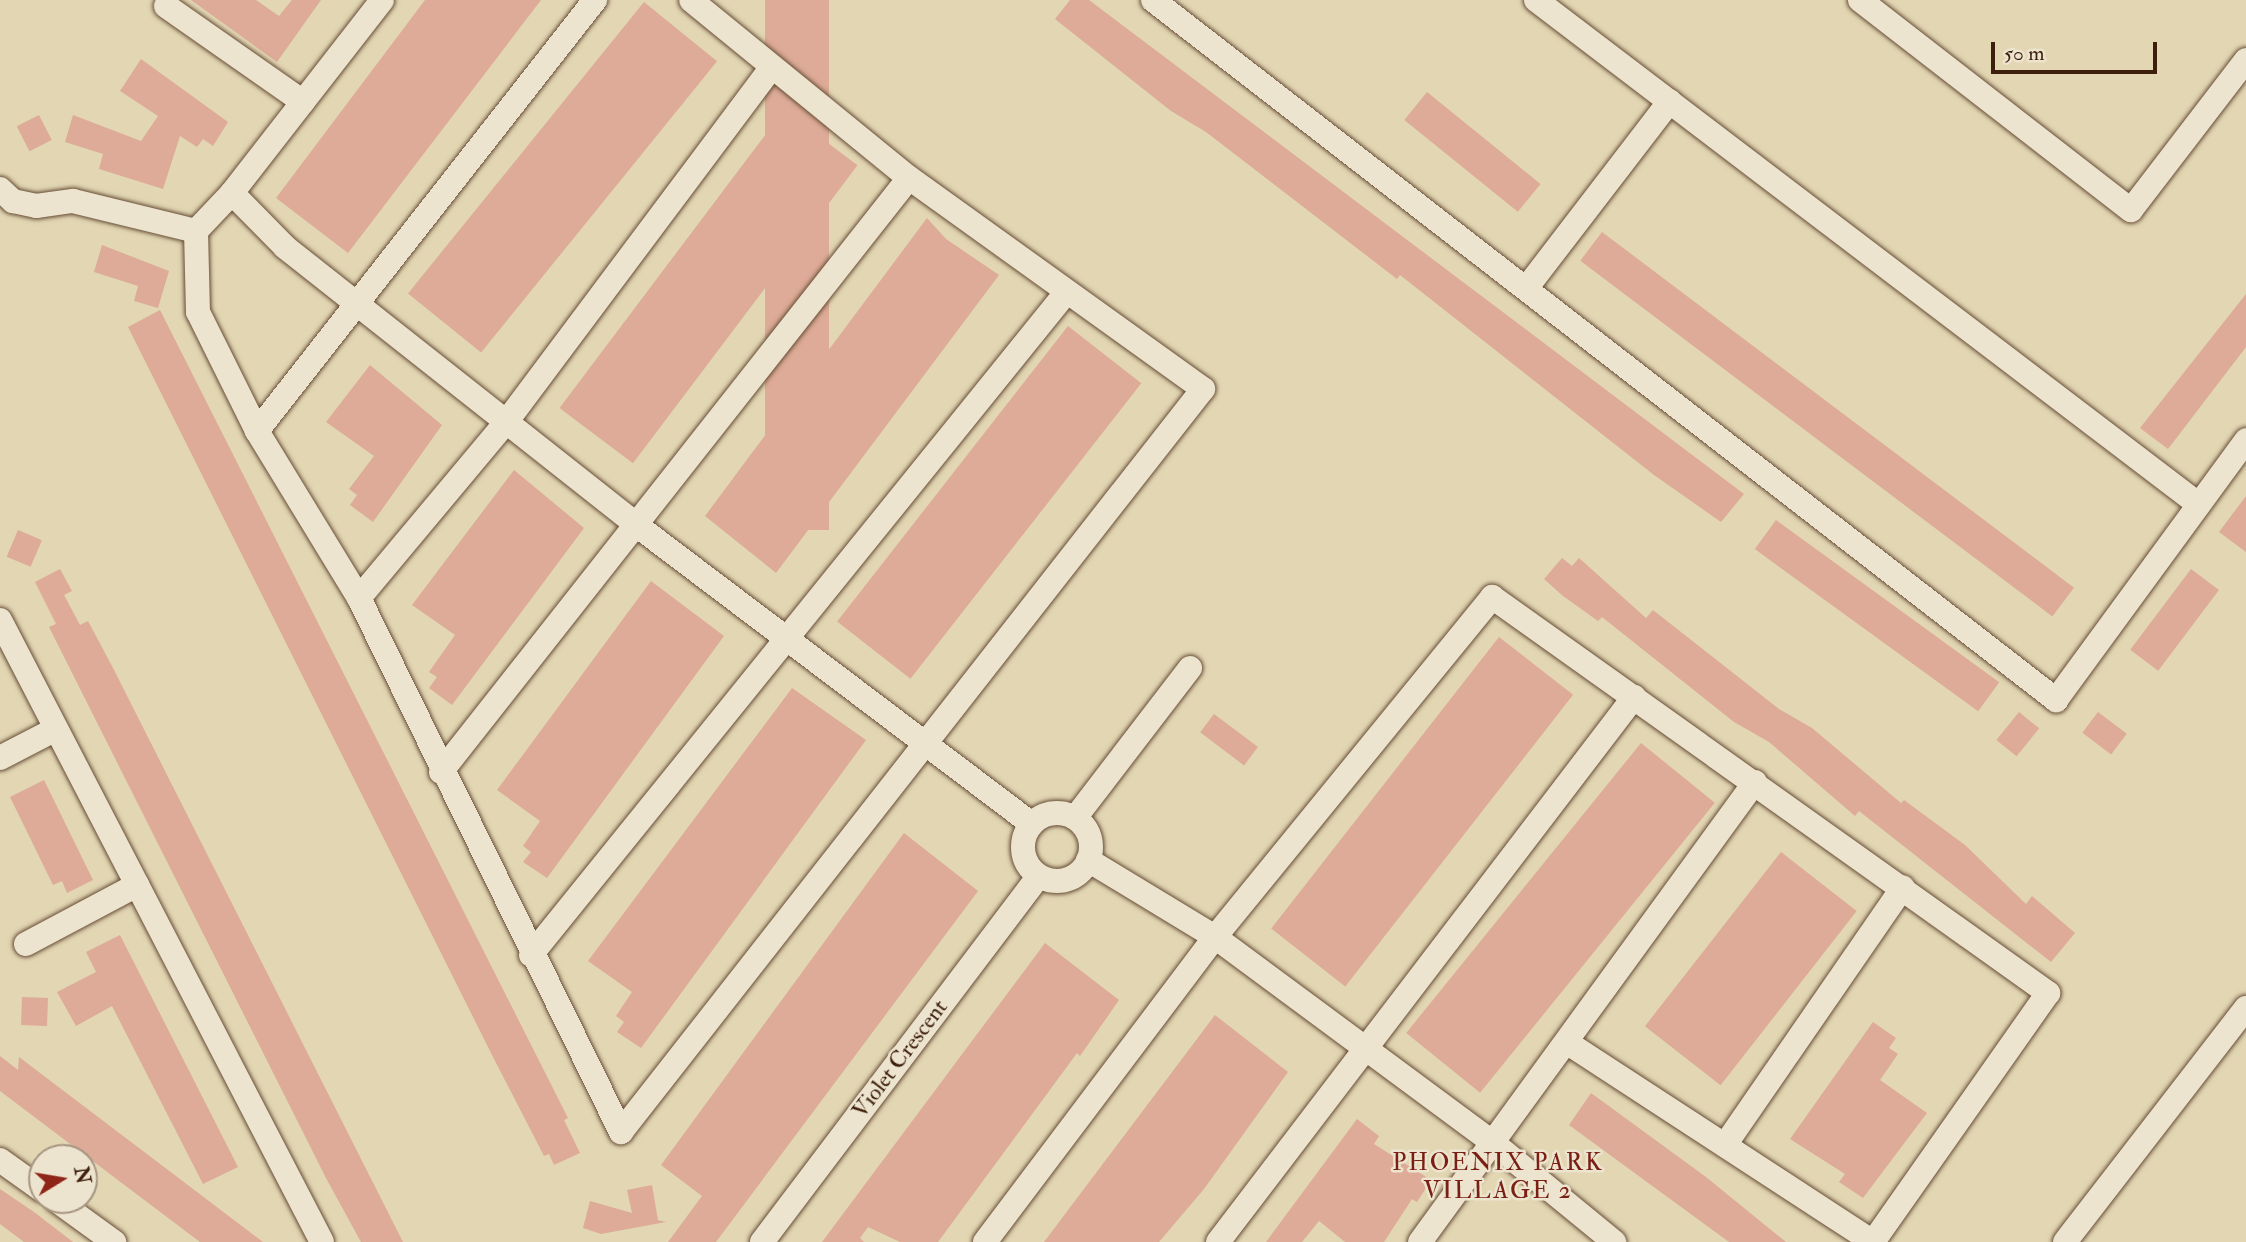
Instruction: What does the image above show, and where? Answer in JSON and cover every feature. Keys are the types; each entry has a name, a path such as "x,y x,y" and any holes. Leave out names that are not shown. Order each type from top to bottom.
{"street":[{"path":"382,0 232,193 196,231 198,312 257,430 359,598 441,772 621,1132 927,746 1203,388 1065,294 909,178 691,0"},
{"path":"257,430 595,0"},
{"path":"1153,0 1528,286 2056,700 2246,440"},
{"path":"1536,0 2198,504"},
{"path":"1860,0 2130,210 2246,60"},
{"path":"166,6 303,102"},
{"path":"359,598 507,421 772,66"},
{"path":"1528,286 1670,101"},
{"path":"441,772 639,527 909,178"},
{"path":"0,190 13,201 36,206 73,201 196,231"},
{"path":"232,193 285,247 639,527 782,638 1031,824"},
{"path":"531,955 782,638 1065,294"},
{"path":"985,1242 1215,937 1492,597 2049,993 1873,1242 1569,1044"},
{"path":"0,620 322,1242"},
{"path":"1075,818 1190,668"},
{"path":"1218,1242 1634,697"},
{"path":"0,758 56,729"},
{"path":"1420,1242 1492,1142 1569,1044 1755,782"},
{"path":"1052,813 1075,818 1090,837 1088,860 1072,878 1038,877 1022,845 1031,824 1052,813"},
{"path":"1088,860 1215,937 1492,1142 1614,1242"},
{"name":"Violet Crescent","path":"762,1242 1038,877"},
{"path":"26,944 137,885"},
{"path":"1725,1145 1903,887"},
{"path":"2065,1242 2246,1008"},
{"path":"0,1160 28,1180"},
{"path":"75,1214 114,1242"}],"building":[{"path":"191,0 256,0 279,16 292,0 321,0 277,62"},
{"path":"425,0 541,0 348,253 276,198"},
{"path":"765,0 829,0 829,530 765,530"},
{"path":"1070,0 1089,0 1744,494 1721,522 1654,475 1400,275 1397,279 1206,132 1171,111 1055,19"},
{"path":"644,2 717,61 481,353 408,293"},
{"path":"141,59 228,122 213,146 203,139 197,147 180,136 163,189 99,169 103,154 65,142 73,115 141,141 158,116 120,91"},
{"path":"1427,92 1540,184 1518,212 1404,120"},
{"path":"784,110 857,165 633,463 560,408"},
{"path":"39,115 52,140 29,151 17,126"},
{"path":"927,218 946,239 999,275 776,573 705,516"},
{"path":"1602,232 2074,588 2052,616 1580,261"},
{"path":"102,245 169,271 158,308 134,301 138,286 94,272"},
{"path":"2246,294 2246,347 2168,449 2140,428"},
{"path":"160,310 568,1118 564,1120 580,1153 554,1165 549,1154 544,1156 128,327"},
{"path":"1068,326 1141,383 910,679 837,622"},
{"path":"370,365 442,425 373,522 350,505 357,495 349,489 374,456 326,422"},
{"path":"514,470 584,528 452,705 429,688 437,677 429,672 455,635 412,605"},
{"path":"2246,496 2246,552 2219,532"},
{"path":"1776,520 1999,682 1978,711 1755,549"},
{"path":"18,530 42,540 31,567 7,557"},
{"path":"1562,558 1572,566 1579,558 1646,618 1653,610 1779,709 1812,728 1901,803 1904,800 1965,845 2026,904 2032,896 2075,933 2051,962 1859,811 1855,816 1769,742 1734,722 1602,617 1598,621 1563,596 1544,579"},
{"path":"60,569 72,591 64,595 80,625 88,621 113,668 403,1242 361,1242 327,1180 49,627 56,624 35,582"},
{"path":"2191,569 2219,590 2158,671 2130,650"},
{"path":"651,581 724,636 547,878 523,862 531,852 523,846 540,821 497,790"},
{"path":"1499,637 1573,695 1345,986 1271,929"},
{"path":"792,688 866,740 641,1048 617,1032 624,1022 616,1016 632,992 588,961"},
{"path":"2019,712 2039,728 2017,756 1996,740"},
{"path":"2098,712 2127,734 2111,754 2082,733"},
{"path":"1214,714 1258,747 1244,765 1200,732"},
{"path":"1641,743 1715,803 1480,1093 1406,1033"},
{"path":"44,780 93,880 67,893 62,881 53,885 10,797"},
{"path":"904,833 978,891 716,1242 668,1242 702,1196 661,1165"},
{"path":"1781,852 1857,911 1721,1085 1645,1026"},
{"path":"120,935 238,1167 203,1184 112,1006 76,1026 57,992 96,972 86,952"},
{"path":"1045,943 1119,1000 1080,1056 1077,1053 938,1242 900,1242 868,1227 860,1238 864,1242 822,1242"},
{"path":"22,997 48,998 47,1026 21,1025"},
{"path":"1215,1015 1288,1072 1204,1189 1159,1242 1044,1242"},
{"path":"1873,1022 1896,1038 1889,1048 1898,1054 1880,1080 1927,1113 1863,1198 1839,1182 1845,1174 1790,1139"},
{"path":"0,1056 18,1070 19,1057 263,1242 200,1242 98,1165 98,1144 70,1144 0,1091"},
{"path":"1591,1093 1706,1177 1786,1242 1729,1242 1569,1125"},
{"path":"1357,1119 1379,1136 1374,1144 1431,1180 1417,1202 1412,1199 1384,1242 1345,1242 1319,1221 1302,1242 1266,1242"},
{"path":"652,1185 658,1220 666,1222 601,1234 583,1228 590,1201 632,1213 627,1190"},
{"path":"0,1189 28,1208 28,1214 37,1214 73,1242 24,1242 0,1224"}],"district":[{"name":"PHOENIX PARK VILLAGE 2","path":"1498,1177"}]}
